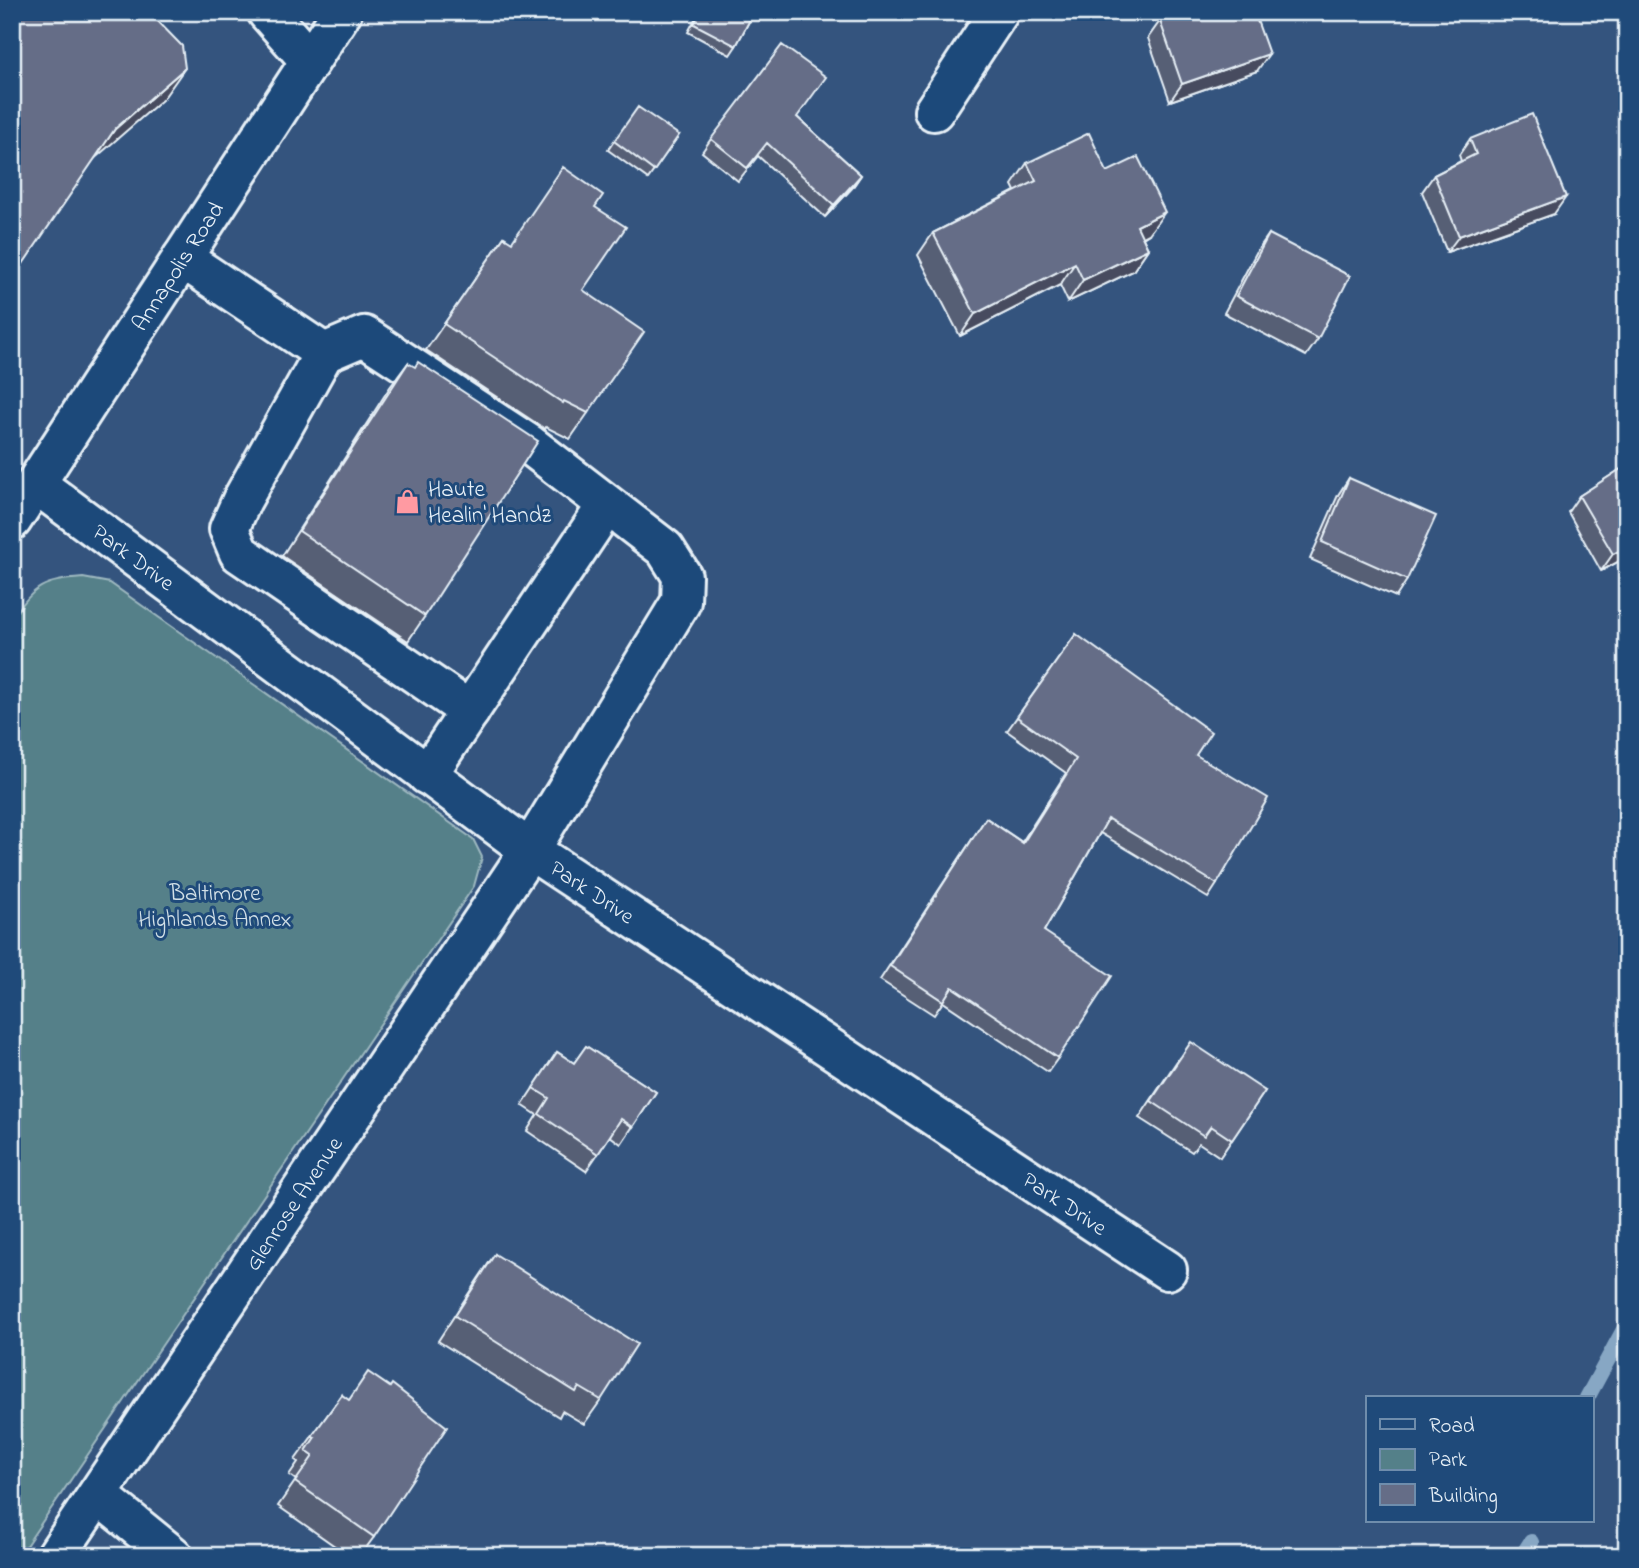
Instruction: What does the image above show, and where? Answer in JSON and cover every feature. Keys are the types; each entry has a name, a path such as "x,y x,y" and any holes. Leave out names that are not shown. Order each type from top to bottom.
{"street":[{"path":"267,12 310,61"},
{"name":"Annapolis Road","path":"12,520 342,12"},
{"path":"934,111 999,12"},
{"path":"182,258 324,353 242,500 229,529 239,553 470,711"},
{"name":"Glenrose Avenue","path":"57,1556 530,850 681,602 682,576 665,549 530,445 364,336 324,353"},
{"name":"Park Drive","path":"36,484 530,850 1167,1270"},
{"path":"427,775 607,505"},
{"path":"98,1495 173,1556"}],"green space":[{"name":"Baltimore Highlands Annex","path":"83,578 110,583 473,839 482,857 474,886 19,1556 12,1556 12,619 27,599 41,587 58,581"}],"building":[{"path":"23,12 149,12 182,46 185,68 115,129 12,280 12,22"},
{"path":"700,12 754,12 736,46 694,24"},
{"path":"1185,12 1254,12 1269,54 1182,84 1160,21"},
{"path":"782,45 826,77 797,117 861,175 834,205 767,143 747,168 711,139"},
{"path":"638,107 679,135 654,171 614,141"},
{"path":"1532,114 1566,197 1459,236 1434,175 1476,154 1470,139"},
{"path":"1089,133 1107,172 1138,157 1165,212 1137,226 1148,249 1083,280 1075,263 975,314 933,233 1036,181 1027,163"},
{"path":"563,167 603,195 595,207 626,227 583,290 644,332 588,413 564,401 563,403 444,324 504,237 512,242"},
{"path":"1269,234 1350,276 1318,339 1236,296"},
{"path":"418,362 538,441 425,616 299,531 408,363 415,367"},
{"path":"1627,465 1627,547 1613,554 1579,496"},
{"path":"1349,478 1436,516 1407,580 1322,542"},
{"path":"1076,634 1211,732 1196,755 1268,798 1217,884 1108,819 1044,931 1112,976 1058,1058 952,987 943,1001 890,966 986,818 1023,843 1076,759 1017,717"},
{"path":"1191,1042 1265,1091 1232,1140 1211,1126 1204,1136 1151,1101"},
{"path":"586,1046 656,1092 633,1127 621,1119 598,1154 539,1114 549,1098 533,1088 557,1052 574,1063"},
{"path":"495,1254 637,1344 601,1400 579,1387 576,1392 455,1316"},
{"path":"368,1372 390,1387 392,1384 447,1427 374,1537 295,1482 313,1456 306,1451 315,1437 312,1436 342,1395 349,1400"}],"waterway":[{"path":"1588,1396 1627,1324"},
{"path":"1522,1556 1531,1542"}],"place":[{"name":"Haute Healin' Handz","path":"408,501"}]}
